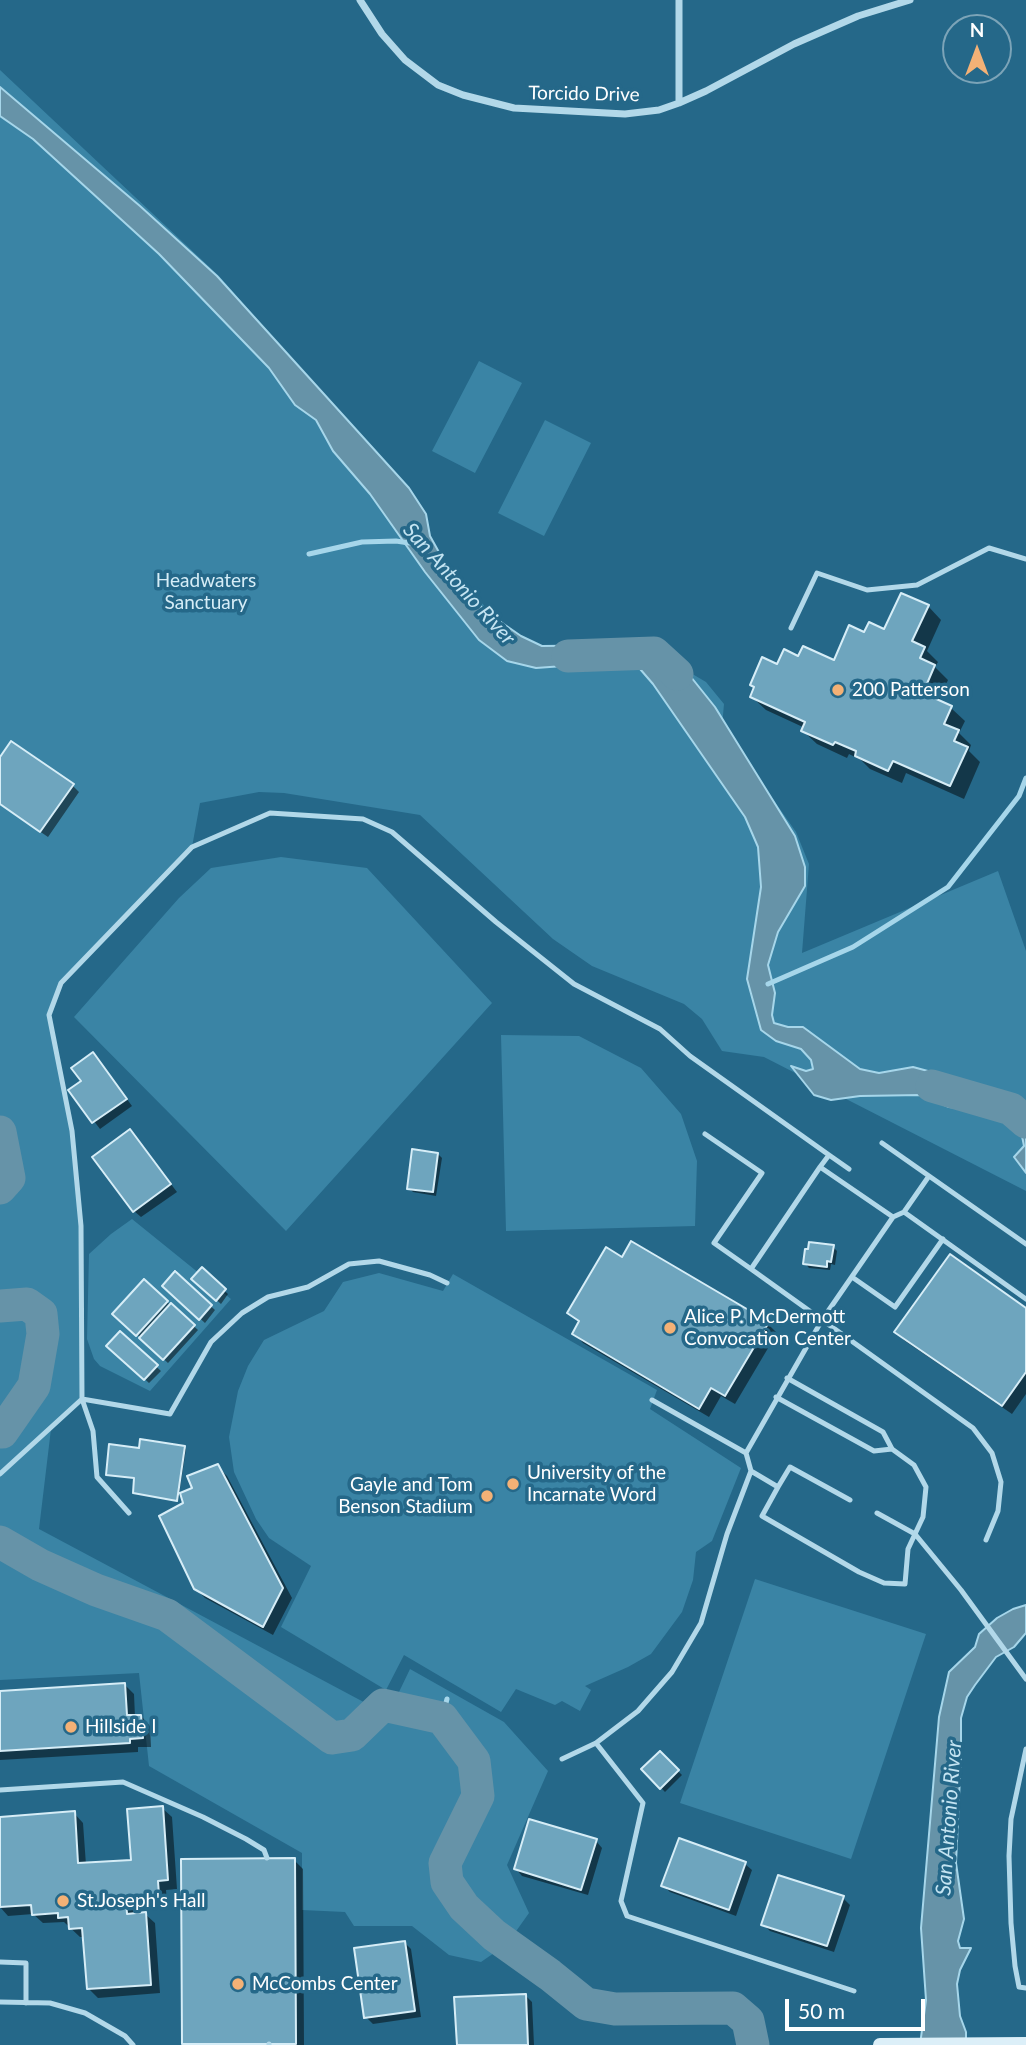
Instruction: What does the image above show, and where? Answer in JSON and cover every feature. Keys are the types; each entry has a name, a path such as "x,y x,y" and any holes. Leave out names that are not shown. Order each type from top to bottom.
{"main road":[{"path":"880,2045 1026,2045"}],"street":[{"name":"Torcido Drive","path":"360,0 382,34 405,60 438,85 463,95 514,108 625,114 659,110 679,103 794,44 858,16 910,0"},
{"path":"679,0 679,103"}],"lane":[{"path":"791,628 817,573 867,590 917,585 989,548 1026,559"},
{"path":"129,1513 97,1478 93,1431 82,1399 81,1226 72,1131 49,1015 61,983 192,846 270,813 363,819 392,832 574,985 660,1029 690,1056 849,1169"},
{"path":"705,1134 762,1173 713,1243 973,1428 992,1453 1001,1482 998,1511 986,1540"},
{"path":"881,1143 1026,1244"},
{"path":"751,1269 829,1155"},
{"path":"820,1167 893,1217"},
{"path":"562,1759 596,1743 638,1711 672,1672 701,1623 727,1534 751,1471 746,1453 822,1320 893,1217 904,1212 929,1176"},
{"path":"904,1212 1026,1299"},
{"path":"852,1277 895,1307 943,1239"},
{"path":"82,1399 170,1413 211,1342 242,1312 268,1297 308,1287 349,1264 379,1261 430,1275 447,1283"},
{"path":"787,1378 883,1432 892,1449 914,1465 926,1488 923,1517 908,1549 905,1584 884,1583 859,1572 762,1516 790,1467 850,1500"},
{"path":"776,1397 874,1451 892,1449"},
{"path":"0,1474 82,1399"},
{"path":"652,1400 746,1453"},
{"path":"751,1471 778,1487"},
{"path":"877,1513 915,1534 961,1590 1026,1679"},
{"path":"596,1743 643,1803 621,1901 627,1916 853,1991"},
{"path":"1026,1749 1010,1831 1011,1923 1015,1966 1019,1987 1026,1988"},
{"path":"0,1790 123,1782 204,1817 246,1839 264,1850 267,1858"},
{"path":"0,1962 26,1963 26,2003"},
{"path":"0,2002 50,2003 85,2013 125,2036 133,2045"}],"green space":[{"name":"Headwaters Sanctuary","path":"0,70 219,276 285,351 425,537 506,631 547,664 578,672 651,663 677,665 706,682 724,704 722,726 796,832 809,864 802,953 998,871 1026,951 1026,1191 764,1057 722,1051 702,1019 684,1004 592,966 553,939 420,815 284,793 259,792 200,803 192,847 61,983 49,1015 72,1131 81,1226 82,1399 51,1429 39,1529 388,1715 410,1669 504,1722 548,1771 507,1865 529,1913 507,1944 481,1962 449,1955 412,1926 354,1926 345,1912 302,1910 302,1853 149,1766 139,1673 0,1680"},
{"path":"479,361 522,383 475,473 432,451"},
{"path":"545,420 591,443 544,536 498,513"},
{"path":"281,857 367,868 492,1003 286,1231 74,1017 179,898 211,868"},
{"path":"501,1035 579,1036 641,1068 681,1114 697,1161 695,1226 506,1231"},
{"path":"132,1219 231,1299 150,1391 100,1366 94,1359 87,1339 89,1254"},
{"name":"Gayle and Tom Benson Stadium","path":"379,1273 443,1291 453,1274 657,1390 650,1409 741,1468 712,1541 696,1552 693,1580 682,1612 651,1654 585,1686 591,1690 580,1711 562,1701 555,1705 516,1689 501,1712 404,1655 386,1690 281,1627 311,1566 269,1538 256,1519 234,1472 229,1437 238,1391 248,1366 264,1340 324,1311 343,1282"},
{"path":"755,1579 926,1634 851,1859 680,1803"}],"water":[{"path":"0,87 140,206 217,276 409,488 426,514 430,536 450,572 485,611 521,636 542,646 628,645 605,663 536,668 507,661 479,640 425,572 370,494 333,451 316,420 295,405 269,368 159,254 33,139 0,116"},
{"path":"654,642 663,642 715,707 795,836 805,867 805,886 778,932 768,965 775,993 772,1015 774,1023 803,1027 860,1069 879,1073 913,1067 976,1084 1019,1104 1026,1112 1026,1173 1014,1157 1024,1146 1020,1126 979,1096 965,1102 961,1108 949,1107 921,1095 860,1096 831,1100 814,1095 791,1066 806,1071 813,1069 811,1060 801,1049 776,1041 761,1030 747,979 761,887 758,847 745,817 653,684 634,662"},
{"path":"1026,1605 1026,1633 1014,1647 996,1657 967,1697 961,1718 956,1863 964,1919 958,1941 960,1948 971,1948 960,1970 957,1984 966,2045 920,2045 926,2000 921,1928 939,1717 949,1672 975,1647 979,1634 997,1618"}],"building":[{"name":"200 Patterson","path":"901,593 929,605 912,641 925,647 920,658 935,665 923,693 952,706 944,724 959,730 954,741 968,747 950,786 893,761 888,771 855,756 856,751 835,742 833,745 801,731 805,722 750,697 754,687 750,685 762,657 777,664 784,649 798,656 803,646 834,660 849,625 864,632 869,622 884,629"},
{"path":"11,741 74,784 40,832 0,804 0,757"},
{"path":"93,1052 127,1099 92,1123 68,1090 81,1081 71,1068"},
{"path":"130,1129 171,1184 133,1212 92,1157"},
{"path":"412,1149 438,1153 433,1192 407,1189"},
{"name":"Alice P. McDermott Convocation Center","path":"631,1241 769,1322 725,1396 711,1388 699,1409 572,1334 579,1321 567,1313 606,1247 622,1257"},
{"path":"809,1242 834,1245 831,1262 827,1261 827,1267 803,1264"},
{"path":"950,1254 1026,1308 1026,1372 1002,1406 894,1332"},
{"path":"202,1267 226,1289 216,1301 191,1279"},
{"path":"175,1271 212,1305 199,1320 162,1286"},
{"path":"144,1279 168,1301 136,1336 112,1314"},
{"path":"171,1303 195,1325 163,1360 139,1338"},
{"path":"120,1331 158,1365 144,1380 106,1346"},
{"path":"140,1439 185,1446 177,1501 133,1493 134,1478 106,1475 109,1444 139,1448"},
{"path":"218,1464 283,1588 263,1627 194,1589 159,1516 183,1503 180,1493 192,1488 187,1476"},
{"name":"Hillside I","path":"125,1683 127,1715 141,1715 143,1738 130,1739 130,1743 0,1751 0,1691"},
{"path":"660,1751 679,1770 660,1789 641,1769"},
{"name":"St.Joseph's Hall","path":"163,1806 168,1880 158,1881 159,1895 126,1898 127,1914 146,1912 151,1985 87,1989 82,1928 69,1929 68,1917 58,1918 58,1913 32,1915 31,1905 0,1907 0,1817 75,1811 78,1863 131,1860 127,1809"},
{"path":"529,1819 597,1839 581,1890 514,1869"},
{"path":"679,1838 746,1862 729,1910 661,1886"},
{"name":"McCombs Center","path":"295,1858 296,2044 182,2044 181,1859"},
{"path":"778,1875 844,1896 827,1946 761,1925"},
{"path":"405,1941 415,2011 364,2018 354,1948"},
{"path":"526,1994 528,2045 457,2045 454,1997"}],"waterway":[{"path":"309,554 362,542 409,543"},
{"name":"San Antonio River","path":"568,656 654,653 677,674"},
{"path":"768,984 853,947 948,887 1019,796 1026,778"},
{"name":"San Antonio River","path":"932,1086 1011,1109 1026,1122"},
{"path":"0,1132 9,1178 0,1188"},
{"path":"0,1306 27,1304 41,1314 43,1334 34,1386 0,1432"},
{"path":"0,1542 40,1565 96,1590 167,1615 332,1738 352,1735 383,1705 442,1718 474,1761 478,1796 445,1863 447,1882 464,1907 494,1935 586,2004 615,2009 733,2008 748,2021 753,2045"},
{"path":"442,1718 447,1699"}],"place":[{"name":"200 Patterson","path":"838,690"},
{"name":"Alice P. McDermott Convocation Center","path":"670,1328"},
{"name":"University of the Incarnate Word","path":"513,1484"},
{"name":"Gayle and Tom Benson Stadium","path":"487,1496"},
{"name":"Hillside I","path":"71,1727"},
{"name":"St.Joseph's Hall","path":"63,1901"},
{"name":"McCombs Center","path":"238,1984"}]}
